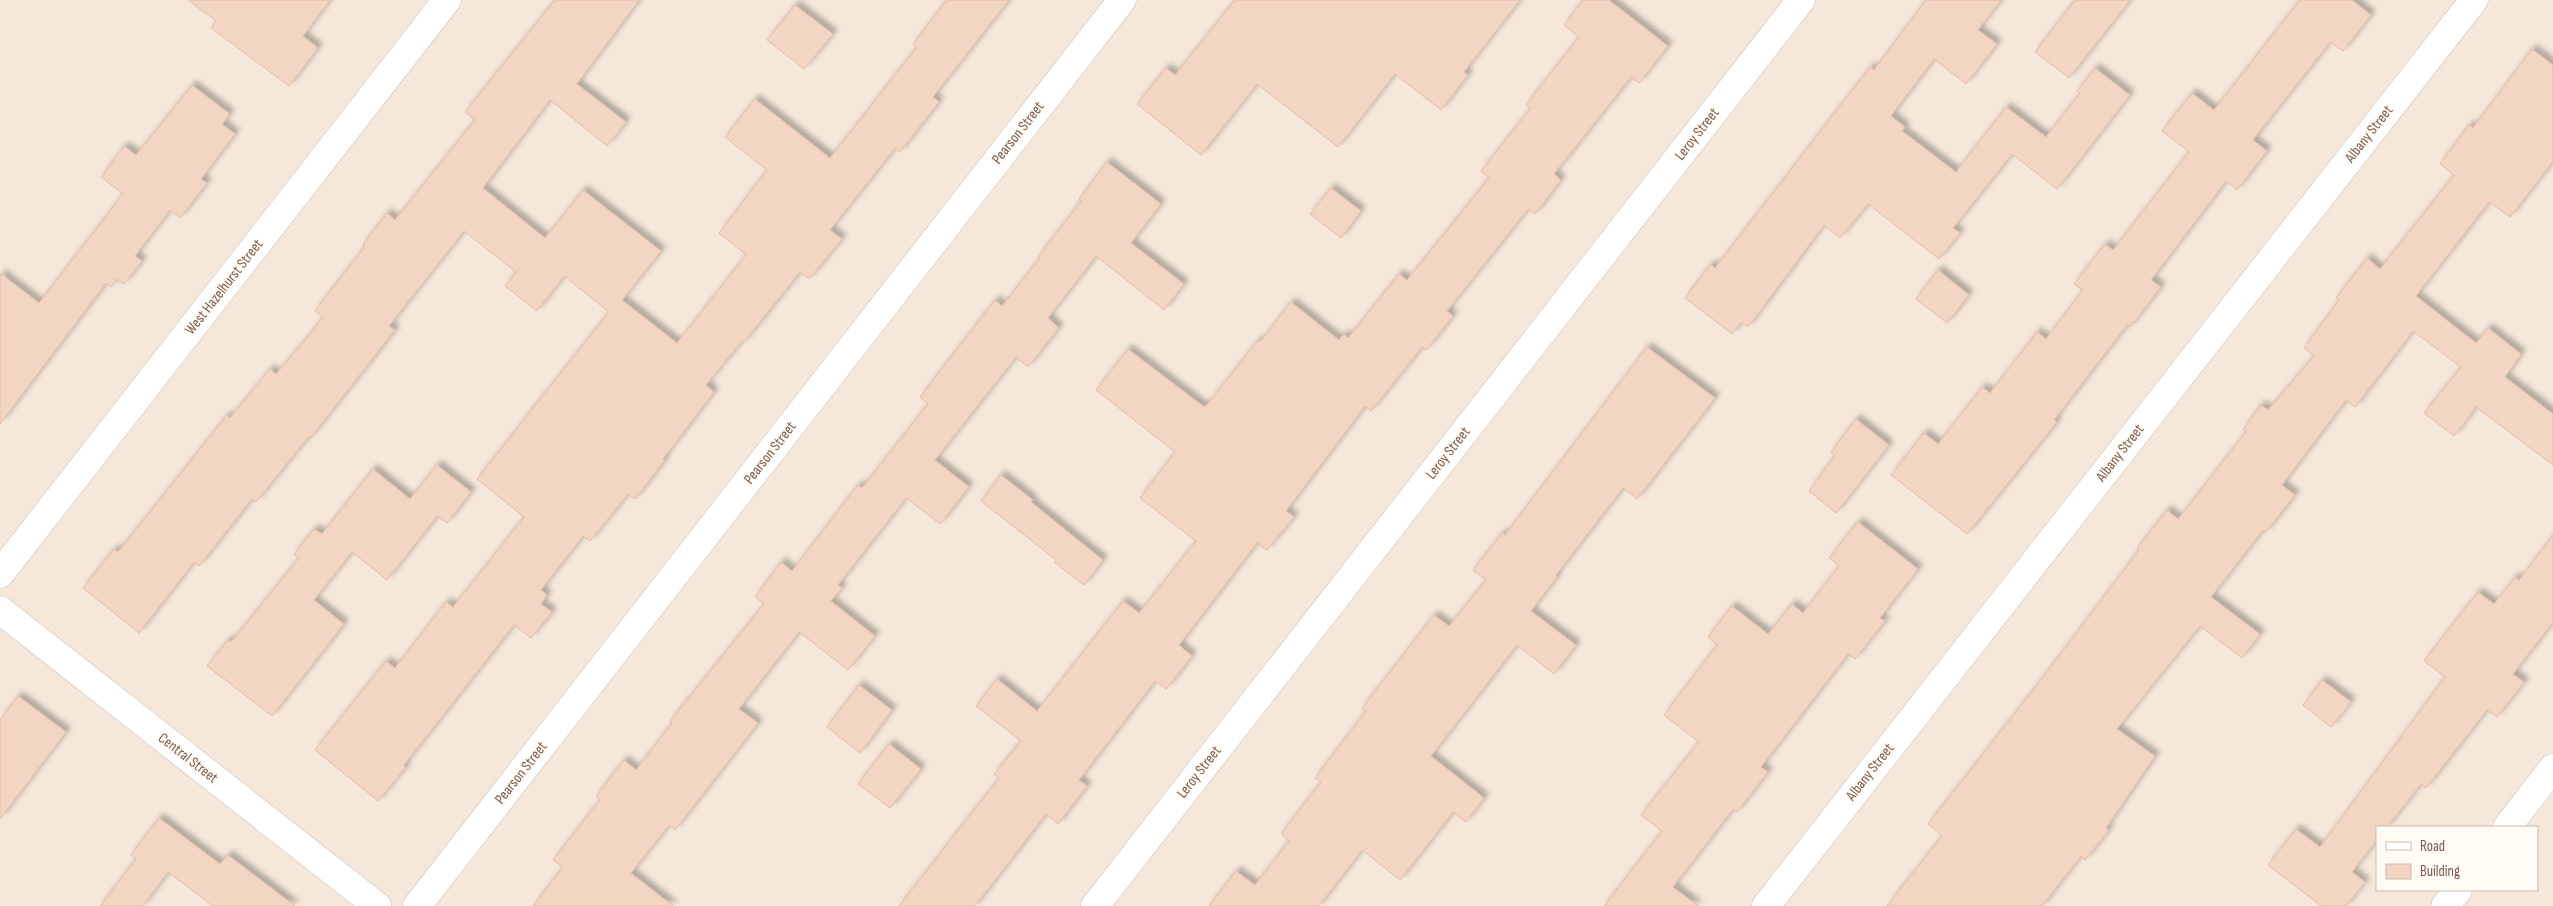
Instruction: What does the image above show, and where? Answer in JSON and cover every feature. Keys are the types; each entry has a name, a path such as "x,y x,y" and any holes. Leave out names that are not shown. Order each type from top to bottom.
{"street":[{"name":"West Hazelhurst Street","path":"0,574 448,0"},
{"name":"Pearson Street","path":"417,906 1122,0"},
{"name":"Leroy Street","path":"1095,906 1801,0"},
{"name":"Albany Street","path":"1766,906 2474,0"},
{"name":"Central Street","path":"0,610 377,906"},
{"path":"2508,826 2553,768"},
{"path":"2445,906 2457,891"}],"shaded area":[{"path":"0,0 2553,0 2553,906 0,906"}],"building":[{"path":"188,0 330,0 303,36 318,48 289,86 211,28 216,21"},
{"path":"555,0 639,0 577,84 626,122 607,146 550,100 483,188 545,238 583,190 661,251 622,300 677,343 746,255 719,233 767,170 725,137 755,99 830,158 917,47 913,44 947,0 1009,0 933,97 939,102 900,152 895,148 830,230 842,239 809,279 800,272 744,342 742,341 706,385 714,392 635,499 628,494 590,541 583,536 541,590 547,595 541,604 552,612 531,638 514,625 378,801 315,750 386,661 395,668 446,602 453,607 524,517 477,479 609,312 564,276 537,311 505,286 516,272 464,231 389,326 395,330 311,437 309,436 256,502 252,499 199,566 194,562 139,633 83,588 114,549 118,552 227,415 230,418 270,369 276,374 305,340 323,317 315,311 365,246 363,244 387,213 395,220 475,120 465,112"},
{"path":"1235,0 1520,0 1464,72 1468,75 1441,110 1395,74 1338,147 1257,84 1201,155 1137,104 1166,68 1175,75"},
{"path":"1583,0 1609,0 1668,46 1639,83 1631,77 1554,174 1561,180 1535,214 1528,209 1447,311 1453,316 1426,350 1422,347 1371,411 1365,406 1286,511 1294,517 1267,550 1257,543 1179,645 1192,656 1166,689 1155,681 1079,780 1087,786 1058,824 1046,814 975,906 899,906 999,778 994,774 1021,741 976,706 997,679 1037,711 1123,601 1139,613 1196,541 1140,498 1175,452 1096,390 1128,349 1203,406 1206,406 1258,340 1260,342 1291,302 1339,340 1344,334 1348,338 1399,274 1407,280 1489,178 1481,171 1531,108 1526,105 1579,37 1564,25"},
{"path":"1926,0 2001,0 1978,30 1997,44 1966,84 1934,59 1891,116 1905,127 1902,131 1956,172 2006,107 2046,137 2080,93 2077,91 2095,68 2130,95 2057,189 2012,154 1953,228 1960,233 1939,259 1868,204 1840,238 1824,225 1748,327 1741,322 1732,334 1685,298 1711,264 1715,268 1870,67 1874,70"},
{"path":"2075,0 2130,0 2069,78 2035,52"},
{"path":"2300,0 2352,0 2371,15 2343,51 2330,42 2253,140 2267,151 2237,190 2226,181 2151,280 2161,287 2130,327 2127,325 2054,420 2057,422 1967,534 1891,475 1924,433 1938,444 1982,387 1990,393 2037,332 2046,339 2083,290 2074,284 2105,244 2113,250 2189,152 2162,131 2192,93 2214,110"},
{"path":"795,5 833,34 804,69 767,40"},
{"path":"2532,49 2553,65 2553,161 2510,217 2489,202 2416,296 2476,343 2488,328 2521,354 2505,377 2553,414 2553,465 2476,407 2454,436 2424,413 2461,367 2413,331 2355,407 2346,400 2282,485 2295,495 2266,532 2263,530 2211,597 2260,634 2242,658 2200,626 2117,729 2155,756 2106,828 2109,830 2085,860 2081,856 2042,906 1887,906 1942,836 1928,824 2034,689 2167,510 2178,519 2246,432 2243,429 2261,405 2268,410 2314,356 2304,348 2339,300 2336,298 2367,258 2380,269 2454,175 2440,164 2469,125 2473,128"},
{"path":"192,85 230,114 222,124 235,134 201,179 207,183 180,218 170,210 135,256 142,261 124,284 117,279 111,287 106,283 0,424 0,273 39,303 123,194 101,177 124,146 136,155"},
{"path":"1107,162 1161,204 1131,243 1184,284 1164,310 1096,256 1048,318 1059,328 1028,367 1016,357 935,460 969,487 940,524 906,498 838,585 842,588 831,601 875,636 848,670 799,632 739,709 758,723 675,830 669,825 631,873 673,906 533,906 563,867 553,860 600,800 596,796 624,760 636,770 672,723 670,721 764,604 755,597 781,562 792,571 858,485 862,488 928,404 920,397 995,300 1002,306 1040,258 1038,257 1081,201 1079,199"},
{"path":"1331,188 1361,211 1341,238 1310,214"},
{"path":"1938,270 1969,295 1947,323 1916,299"},
{"path":"1647,347 1715,398 1637,499 1623,488 1556,575 1557,577 1531,611 1576,645 1554,674 1517,645 1431,756 1484,798 1466,822 1453,812 1400,880 1362,850 1319,906 1209,906 1236,871 1255,885 1289,841 1281,834 1321,782 1315,778 1366,711 1362,708 1434,615 1449,626 1486,580 1473,570 1502,533 1505,535"},
{"path":"1856,419 1889,445 1836,513 1809,491 1835,455 1831,452"},
{"path":"437,465 471,492 447,523 437,516 387,580 352,552 314,600 344,624 272,716 207,666 228,640 231,642 299,558 294,554 314,529 322,534 373,469 410,499"},
{"path":"1001,475 1033,500 1031,502 1103,560 1084,585 1054,562 1056,560 981,501"},
{"path":"1858,522 1918,569 1880,618 1885,621 1855,659 1848,654 1761,767 1768,772 1737,812 1733,809 1673,887 1698,906 1604,906 1662,831 1641,815 1699,742 1664,715 1717,645 1708,637 1732,606 1768,634 1792,604 1803,613 1839,566 1829,558"},
{"path":"2553,535 2553,622 2513,674 2524,682 2497,717 2487,710 2426,788 2421,784 2388,826 2376,826 2376,841 2352,872 2365,882 2346,906 2321,906 2268,865 2296,829 2320,847 2445,677 2424,661 2478,592 2494,604 2515,577 2519,580"},
{"path":"2322,680 2351,702 2331,727 2303,705"},
{"path":"859,685 892,710 860,753 827,727"},
{"path":"18,696 66,732 0,819 0,720"},
{"path":"889,744 921,769 890,808 858,784"},
{"path":"159,818 220,864 228,855 295,906 213,906 168,872 143,906 100,906 136,859 131,855"}]}
